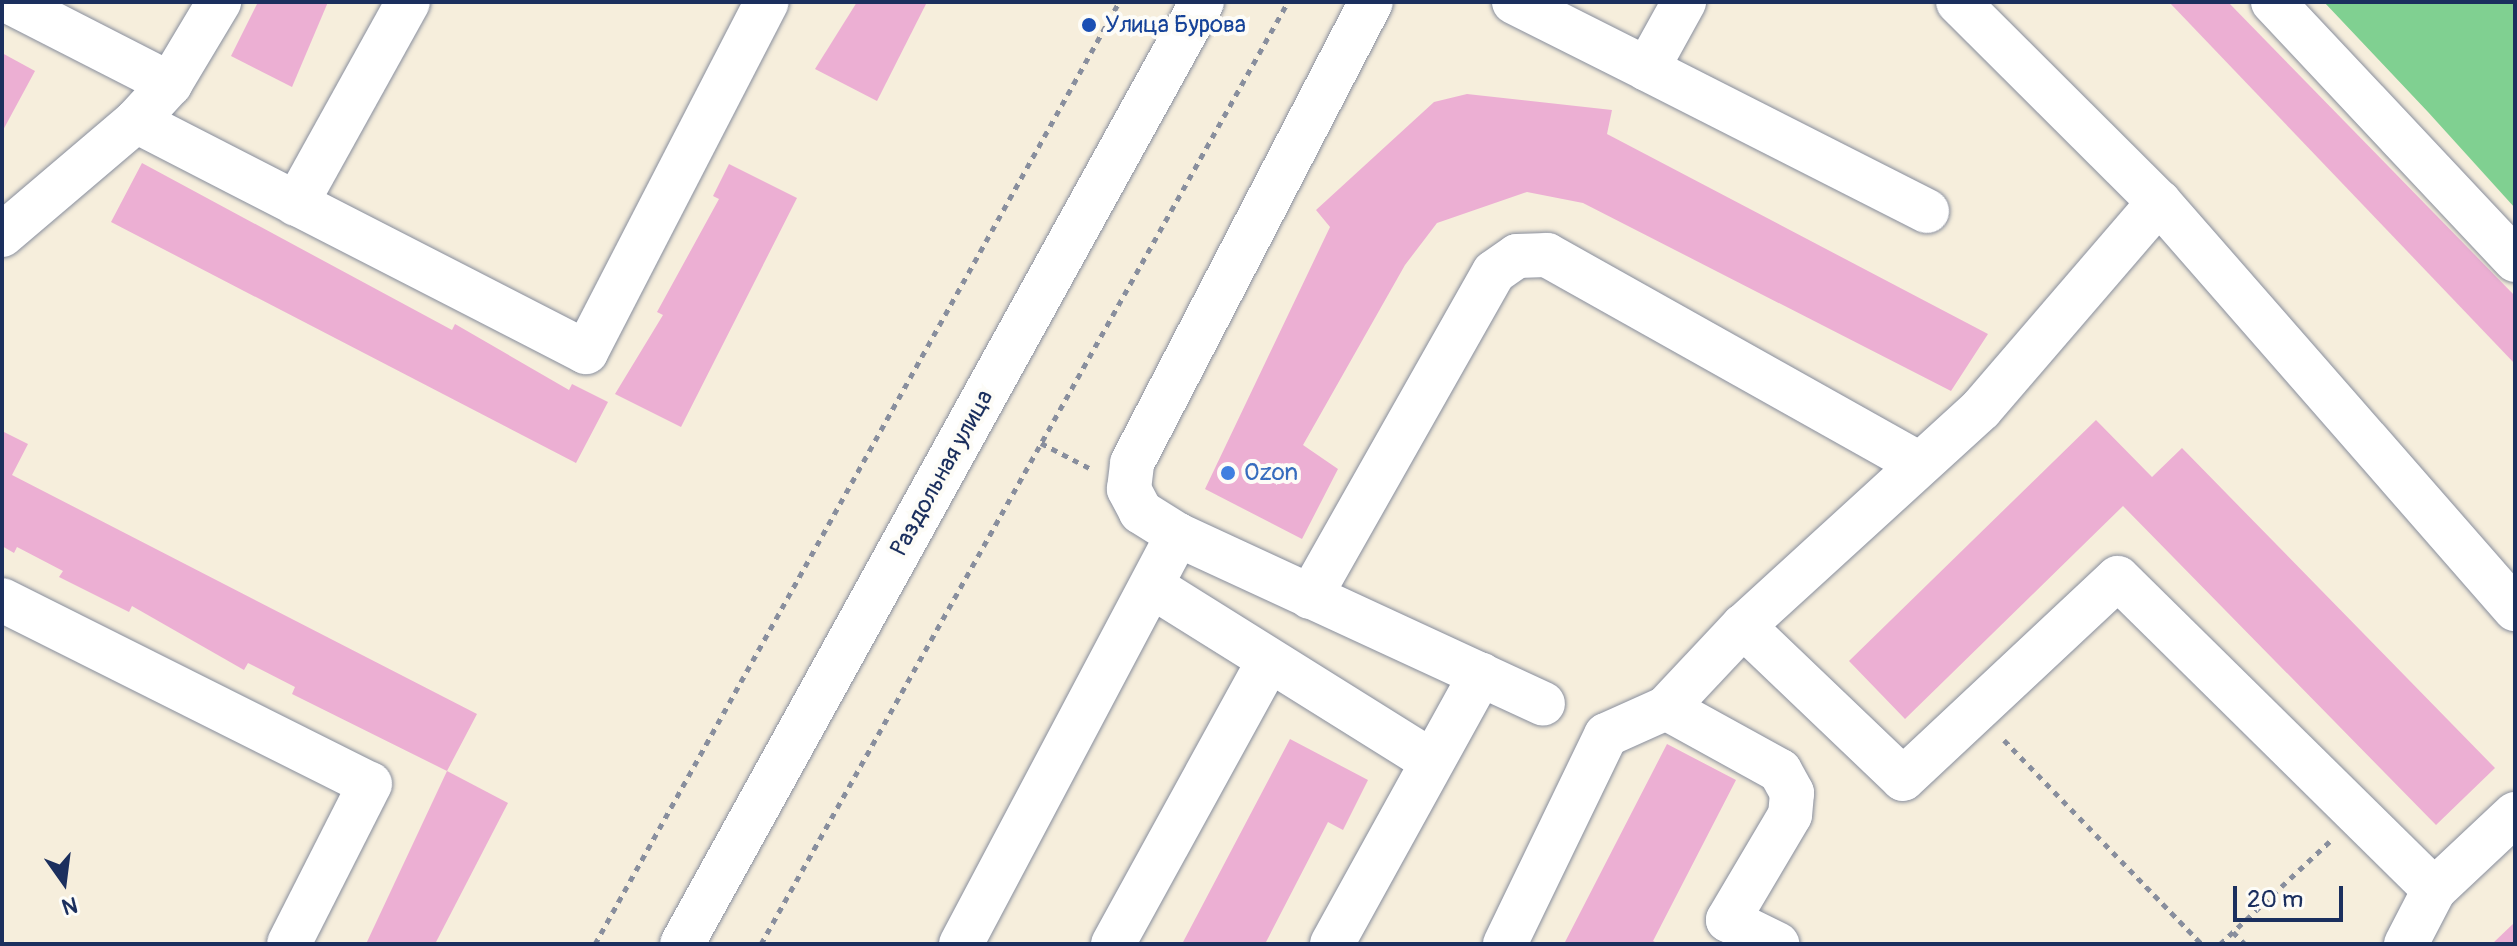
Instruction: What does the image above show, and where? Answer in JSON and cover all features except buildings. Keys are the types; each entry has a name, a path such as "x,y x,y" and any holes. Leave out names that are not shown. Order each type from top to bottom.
{"main road":[{"path":"10,2 170,84"},
{"path":"2,235 136,121 170,84 219,2"},
{"path":"296,204 408,2"},
{"path":"136,121 586,352 767,2"},
{"name":"Раздольная улица","path":"682,944 1202,2"},
{"path":"1371,2 1132,463 1129,489 1141,512 1178,535 1543,704"},
{"path":"1514,2 1927,211"},
{"path":"2273,2 2515,260"},
{"path":"1647,69 1678,4"},
{"path":"1985,10 2159,202 2515,609"},
{"path":"1505,944 1606,735 1666,708 1743,626 1916,462 1981,409 2159,202"},
{"path":"1310,597 1494,272 1517,256 1547,255 1916,462"},
{"path":"961,944 1178,535"},
{"path":"1743,626 1903,779 2118,578 2434,890"},
{"path":"1153,587 1268,662 1431,761"},
{"path":"2,600 370,784 289,944"},
{"path":"1113,944 1268,662"},
{"path":"1332,944 1481,674"},
{"path":"1666,708 1780,771 1792,793 1790,815 1728,920 1777,944"},
{"path":"2406,944 2434,890 2515,814"}],"path":[{"path":"595,944 1119,2"},
{"path":"761,944 1288,2"},
{"path":"1041,443 1129,489"},
{"path":"1975,711 2202,944"},
{"path":"2220,944 2358,815"},
{"path":"2233,932 2245,944"}],"green space":[{"path":"2324,2 2515,2 2515,208 2428,112"}],"place":[{"name":"Улица Бурова","path":"1089,25"},
{"name":"Ozon","path":"1228,473"}]}
